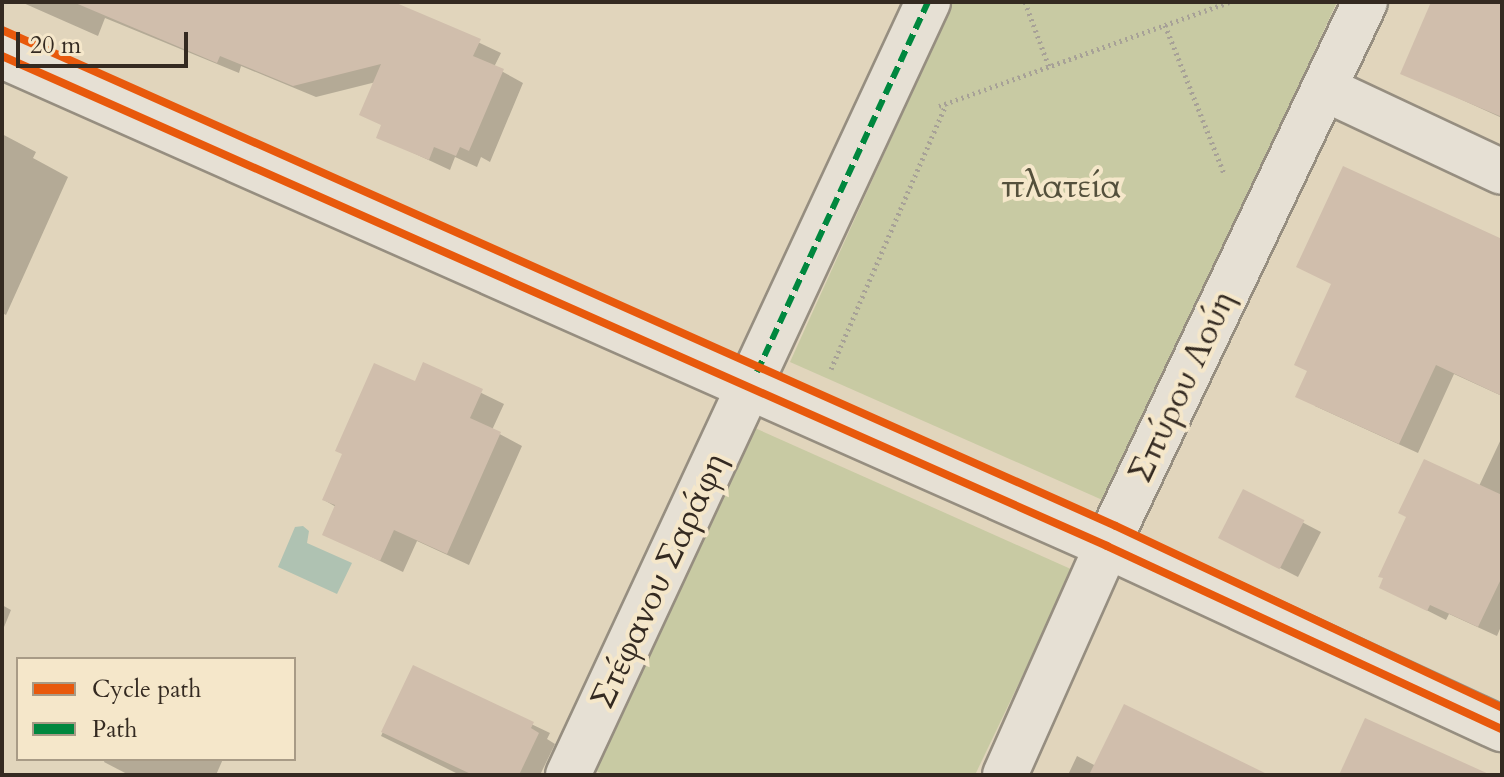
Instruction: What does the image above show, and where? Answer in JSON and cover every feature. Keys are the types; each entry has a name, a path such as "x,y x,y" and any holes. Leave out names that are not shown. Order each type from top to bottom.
{"street":[{"name":"Στέφανου Σαράφη","path":"568,775 928,2"},
{"name":"Σπύρου Λούη","path":"1005,775 1107,546 1365,2"},
{"path":"2,56 1107,546 1502,729"},
{"path":"1325,89 1502,172"}],"path":[{"path":"1025,2 1049,67"},
{"path":"869,130 1229,2"},
{"path":"1165,25 1251,242"},
{"path":"811,414 946,104"}],"green space":[{"name":"πλατεία","path":"953,2 1337,2 1107,502 790,362"},
{"path":"755,428 1073,570 975,775 606,775 596,771"}],"shaded area":[{"path":"303,526 309,531 307,543 352,563 337,594 278,567 295,527"}],"building":[{"path":"73,2 394,2 481,39 473,56 504,69 469,151 460,147 456,156 434,147 429,160 376,138 381,125 359,115 381,64 293,86 220,56 217,63"},
{"path":"1431,2 1502,2 1502,117 1400,74"},
{"path":"1343,166 1502,239 1502,396 1436,365 1399,444 1295,397 1307,371 1294,365 1331,284 1296,267"},
{"path":"423,362 483,389 470,418 501,432 447,554 394,530 380,561 322,535 335,505 322,500 342,454 335,451 374,363 415,381"},
{"path":"1424,459 1502,495 1502,577 1478,627 1430,605 1427,611 1379,588 1383,578 1378,577 1406,517 1398,513"},
{"path":"1243,489 1304,520 1280,569 1218,538"},
{"path":"413,665 534,722 531,728 539,733 519,775 473,775 381,732"},
{"path":"1124,704 1269,775 1089,775"},
{"path":"1365,718 1491,775 1339,775"}],"marked path":[{"path":"757,372 928,2"}],"cycle path":[{"path":"2,30 1116,526 1502,708"},
{"path":"2,56 1107,546 1502,729"}]}
